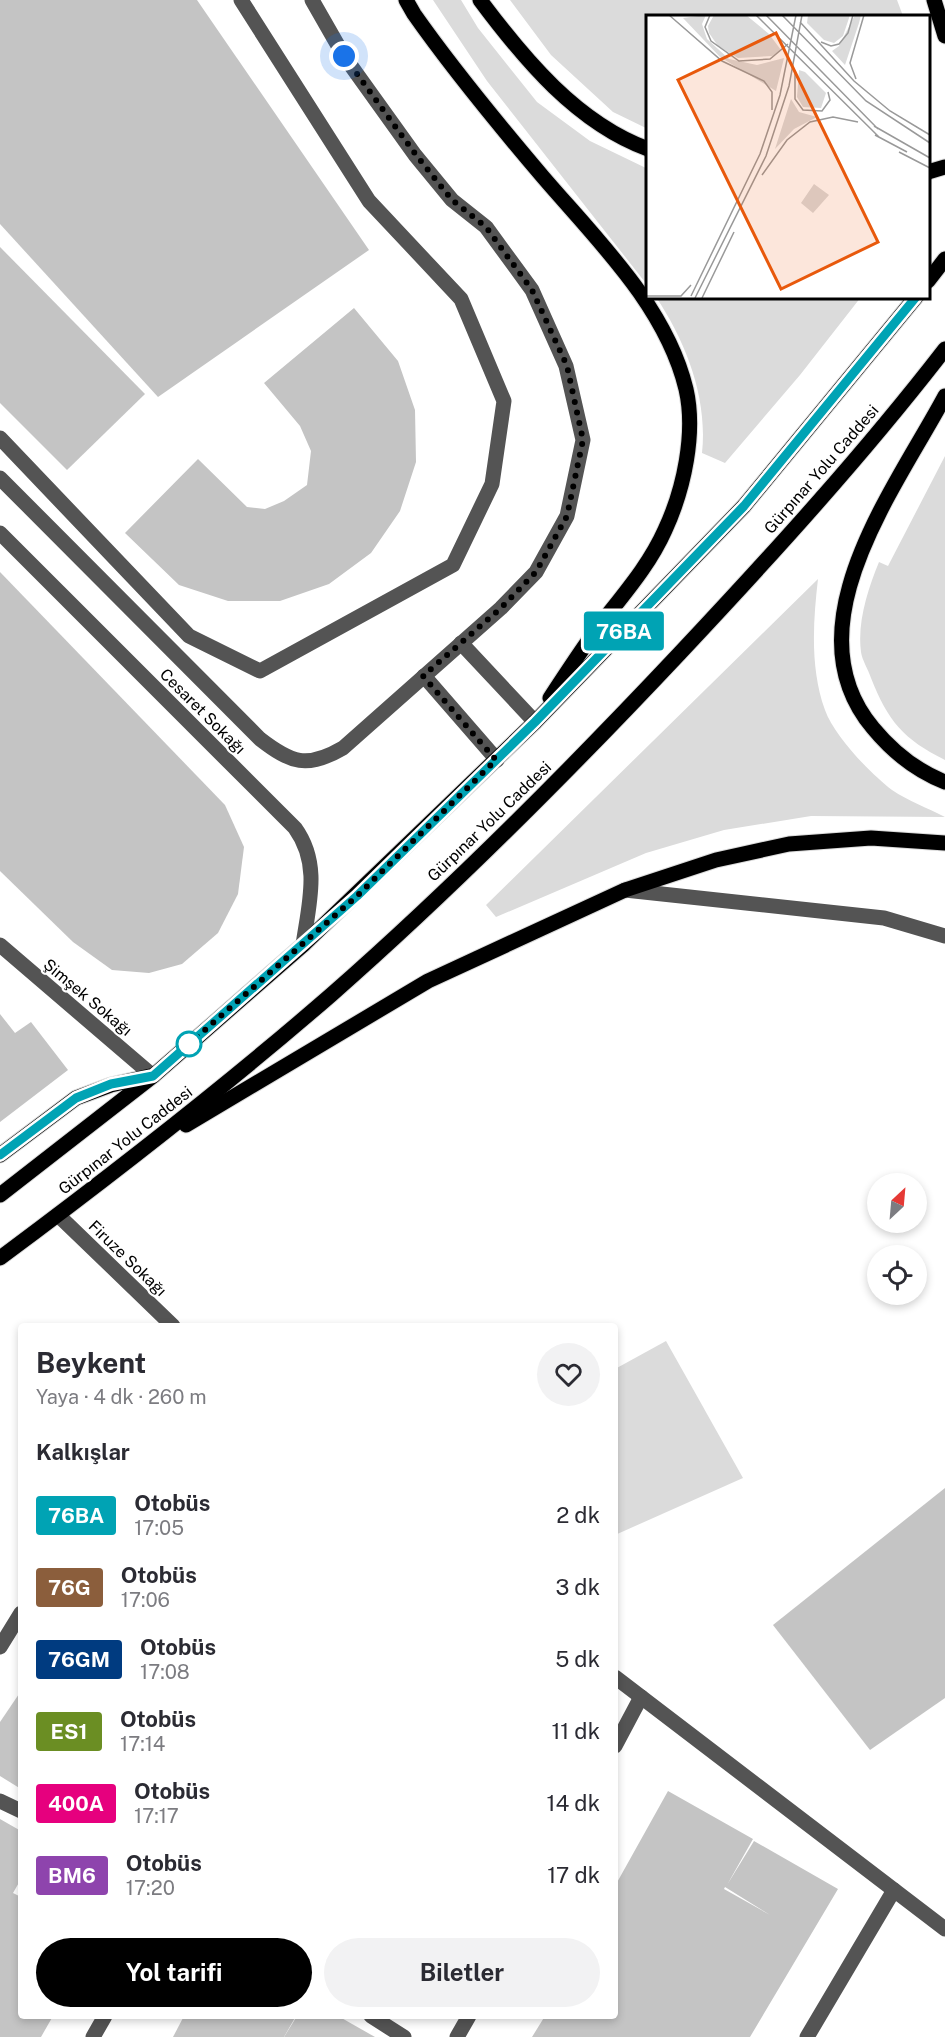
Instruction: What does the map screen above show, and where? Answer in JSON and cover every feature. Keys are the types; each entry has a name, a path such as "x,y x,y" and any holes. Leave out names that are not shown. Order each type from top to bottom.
{"main road":[{"path":"406,0 474,95 615,260 669,339 686,391 689,447 679,496 665,530 645,568 596,630 535,722"},
{"path":"480,0 551,85 585,115 646,148"},
{"path":"934,0 945,36"},
{"path":"930,171 945,167"},
{"path":"930,278 945,259"},
{"name":"Gürpınar Yolu Caddesi","path":"0,1195 153,1076 303,945 535,722 744,506 915,298"},
{"name":"Gürpınar Yolu Caddesi","path":"0,1258 145,1149 331,995 400,933 555,782 739,590 848,467 945,349"},
{"path":"945,396 887,496 864,545 847,596 841,639 847,680 864,717 889,747 932,777 945,782"},
{"path":"145,1149 428,981 625,890 716,860 789,844 871,838 945,843"},
{"path":"0,1155 76,1098 111,1084 153,1076"}],"street":[{"path":"0,438 189,636 260,671 453,565 492,484 504,401 460,299 369,201 241,0"},
{"path":"0,478 260,739 281,755 297,761 320,760 343,748 501,608 536,572 567,516 583,440 567,366 532,290 486,227 452,200 416,155 344,56 312,0"},
{"name":"Cesaret Sokağı","path":"0,533 295,828 306,844 312,870 303,945"},
{"path":"461,643 535,722"},
{"path":"423,676 496,760"},
{"path":"625,890 884,918 945,936"},
{"name":"Şimşek Sokağı","path":"0,945 153,1076"},
{"name":"Firuze Sokağı","path":"58,1215 170,1323"},
{"path":"0,1647 18,1618"},
{"path":"618,1679 945,1929"},
{"path":"618,1740 641,1697"},
{"path":"0,1801 18,1810"},
{"path":"807,2037 894,1890"},
{"path":"93,2037 103,2019"},
{"path":"376,2019 404,2037"},
{"path":"458,2037 467,2019"}],"shaded area":[{"path":"433,0 461,0 478,28 537,102 590,141 646,168 646,283 487,81"},
{"path":"510,0 897,0 903,15 646,15 646,128 613,112 551,55"},
{"path":"657,298 860,298 800,375 725,463 702,453 702,412 698,391 685,352"},
{"path":"945,456 945,760 918,744 891,717 877,693 861,652 860,641 864,606 879,562 888,566"},
{"path":"818,579 814,629 815,662 820,694 830,720 854,754 883,783 905,798 945,817 811,816 724,830 646,853 496,917 486,905"},
{"path":"666,1341 743,1478 618,1534 618,1367"}],"building":[{"path":"0,0 197,0 369,250 158,397 0,224"},
{"path":"0,247 145,394 67,470 0,403"},
{"path":"354,308 398,361 415,410 416,462 400,511 371,553 329,584 280,601 228,601 179,585 125,533 198,459 247,507 265,509 284,501 307,485 311,451 300,426 264,383"},
{"path":"0,572 225,805 244,847 238,894 218,933 182,964 149,973 112,970 73,942 0,871"},
{"path":"0,1014 15,1033 31,1022 68,1070 0,1122"},
{"path":"945,1488 945,1698 870,1750 773,1625"},
{"path":"18,1695 18,1787 0,1776 0,1722"},
{"path":"668,1791 753,1839 727,1885 754,1841 838,1889 750,2037 532,2037 543,2019 618,2019 618,1881","holes":["725,1887 770,1915 724,1889"]},
{"path":"0,1819 18,1829 18,1884 13,1893 18,1896 18,2019 51,2019 41,2037 0,2037"},
{"path":"182,2019 294,2019 284,2037 173,2037"},
{"path":"295,2019 343,2019 375,2037 284,2037"}],"bus line":[{"name":"76BA","path":"0,1155 76,1098 111,1084 153,1076 357,896 535,722 744,506 915,298"}],"route":[{"path":"189,1044 357,896 496,760 423,676 501,608 536,572 567,516 583,440 567,366 532,290 486,227 452,200 416,155 344,56"}]}
